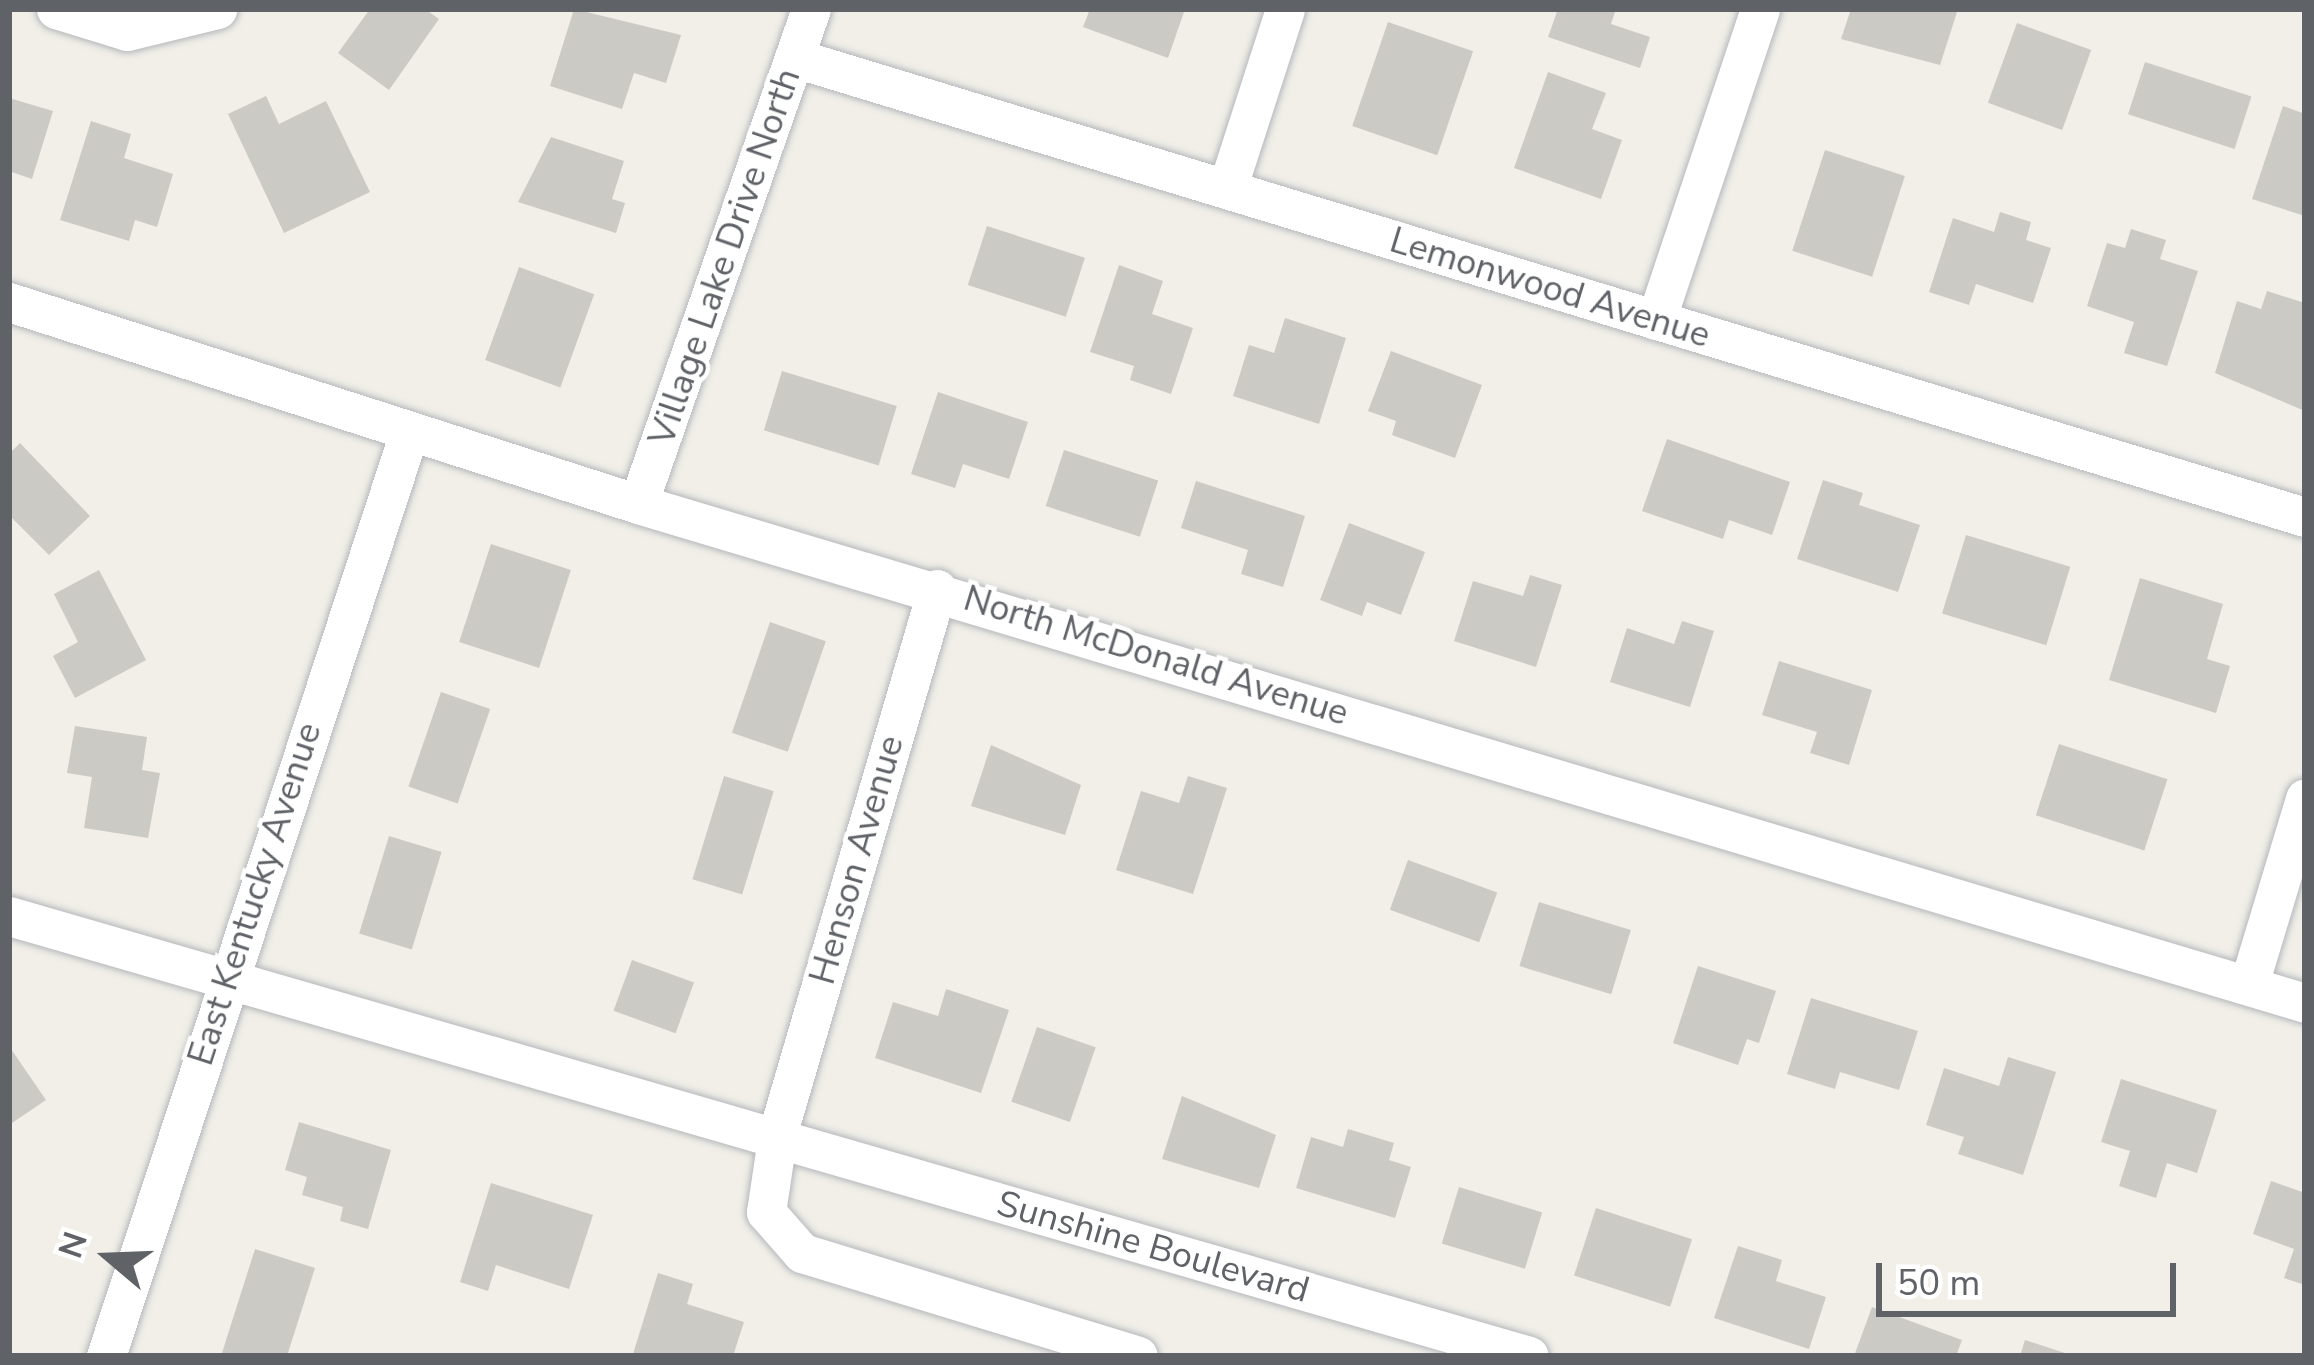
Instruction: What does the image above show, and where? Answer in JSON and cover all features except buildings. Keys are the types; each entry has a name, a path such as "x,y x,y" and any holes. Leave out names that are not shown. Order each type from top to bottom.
{"street":[{"path":"56,9 127,31 209,14"},
{"name":"Village Lake Drive North","path":"638,504 811,9"},
{"path":"1227,189 1285,9"},
{"path":"1657,320 1760,9"},
{"name":"Lemonwood Avenue","path":"795,58 2305,517"},
{"name":"North McDonald Avenue","path":"9,302 638,504 937,589 2305,1003"},
{"name":"East Kentucky Avenue","path":"106,1356 409,433"},
{"name":"Henson Avenue","path":"778,1132 937,589"},
{"path":"2249,984 2305,798"},
{"name":"Sunshine Boulevard","path":"9,916 778,1132 1529,1356"},
{"path":"778,1132 766,1212 802,1253 1138,1356"}]}
